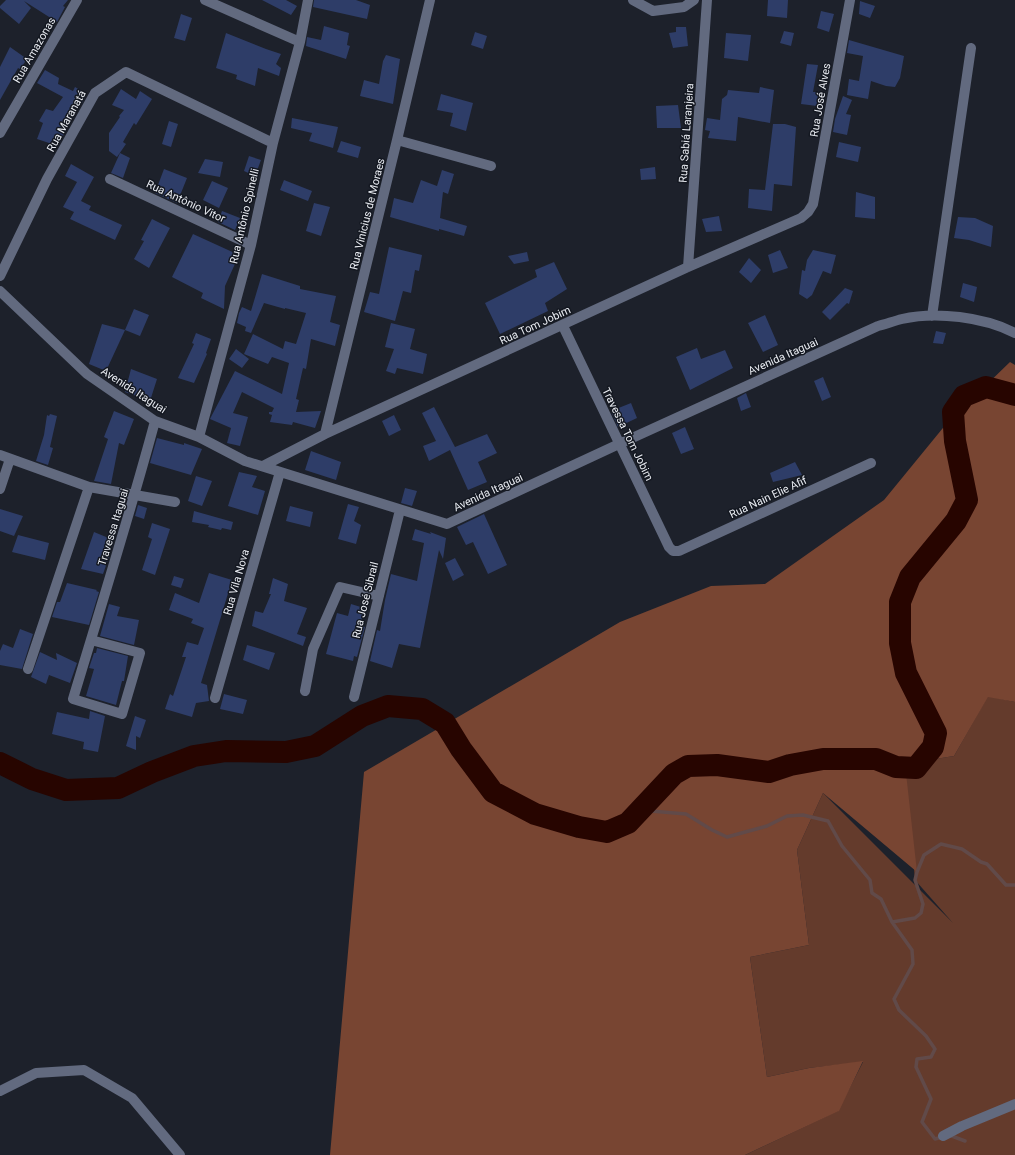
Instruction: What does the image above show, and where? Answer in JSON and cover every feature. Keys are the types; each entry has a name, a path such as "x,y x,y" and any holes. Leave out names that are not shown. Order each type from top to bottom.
{"street":[{"name":"Rua Amazonas","path":"0,133 77,0"},
{"path":"205,0 300,42"},
{"name":"Rua Antônio Spinelli","path":"199,437 251,245 273,143 300,42 308,0"},
{"name":"Rua Vinicius de Moraes","path":"325,434 398,140 430,0"},
{"path":"633,0 653,11 684,8 694,0"},
{"name":"Rua Sabiá Laranjeira","path":"688,267 707,0"},
{"name":"Rua José Alves","path":"813,204 850,0"},
{"path":"932,316 971,48"},
{"name":"Rua Maranatá","path":"0,276 47,179 95,93 126,72 273,143"},
{"path":"398,140 490,166"},
{"name":"Rua Antônio Vitor","path":"110,179 251,245"},
{"name":"Rua Tom Jobim","path":"263,466 325,434 563,326 688,267 801,218 808,212 813,204"},
{"name":"Avenida Itaguai","path":"0,291 87,374 155,421 199,437 245,461 447,524 878,326 903,319 932,316 963,317 1005,328 1015,333"},
{"name":"Travessa Tom Jobim","path":"563,326 669,547 673,551"},
{"name":"Travessa Itaguai","path":"91,640 140,653 122,714 73,699 135,495 155,421"},
{"path":"0,455 89,487 175,502"},
{"path":"0,489 10,459"},
{"name":"Rua Nain Elie Afif","path":"673,551 679,551 871,463"},
{"name":"Rua Vila Nova","path":"215,698 280,472"},
{"path":"28,670 89,487"},
{"name":"Rua José Sibrail","path":"354,697 400,510"},
{"path":"304,691 313,649 340,588 379,596"},
{"path":"0,1091 36,1073 84,1070 132,1098 180,1155"},
{"path":"943,1136 962,1126 988,1117 1015,1104"}],"shaded area":[{"path":"1010,362 1015,365 1015,702 988,697 954,756 905,764 917,872 823,793 797,850 809,945 750,957 767,1077 809,1068 863,1061 839,1111 745,1155 330,1155 364,772 620,622 711,586 765,584 884,500 947,423"},
{"path":"988,696 1015,702 1015,1155 745,1155 838,1111 863,1062 809,1068 767,1077 750,957 809,945 797,850 823,793 953,923 915,880 904,764 954,756"}],"building":[{"path":"6,0 68,0 63,6 65,7 57,22 24,1 31,8 19,24 0,8"},
{"path":"262,0 286,0 297,6 291,15"},
{"path":"314,0 356,0 370,5 367,19 313,7"},
{"path":"768,0 788,0 787,18 767,16"},
{"path":"860,1 875,6 870,18 859,14"},
{"path":"821,11 834,14 829,32 817,28"},
{"path":"181,14 192,18 185,41 174,38"},
{"path":"324,26 349,33 347,45 350,46 346,59 306,46 307,37 321,40"},
{"path":"676,27 686,27 688,46 673,48 669,33 676,32"},
{"path":"784,31 794,33 791,46 780,43"},
{"path":"475,32 487,36 483,49 471,45"},
{"path":"226,33 281,54 276,64 281,68 279,76 258,68 255,86 236,79 237,75 216,68"},
{"path":"726,33 751,35 748,61 724,58"},
{"path":"849,40 904,56 900,78 895,87 886,86 871,81 868,99 847,95 849,79 859,81 863,56 847,53"},
{"path":"10,47 27,59 20,69 18,68 0,100 0,67"},
{"path":"386,55 400,59 393,104 360,96 364,80 379,84 383,61"},
{"path":"807,64 818,65 813,92 818,92 817,106 801,104"},
{"path":"45,70 59,78 58,84 73,91 75,87 87,94 81,105 79,104 58,146 37,139 43,123 39,121 46,109 53,111 63,97 37,83"},
{"path":"760,87 774,90 770,123 738,117 736,141 708,138 710,131 705,130 707,118 720,120 722,99 727,95 728,90 759,93"},
{"path":"121,89 136,99 140,91 152,99 136,125 134,123 123,142 126,144 117,157 109,151 109,133 124,110 112,105"},
{"path":"441,94 473,103 466,131 450,126 453,113 437,110"},
{"path":"843,96 852,100 846,114 851,115 847,135 833,132 835,119"},
{"path":"678,105 681,128 657,128 656,106"},
{"path":"292,118 338,127 333,148 309,141 312,133 291,128"},
{"path":"169,121 178,124 171,147 162,144"},
{"path":"773,124 785,124 796,127 792,186 774,184 772,211 748,208 749,189 765,190"},
{"path":"341,141 361,147 358,158 337,152"},
{"path":"839,142 861,147 858,162 836,157"},
{"path":"120,153 130,158 123,178 111,173"},
{"path":"249,156 261,160 255,176 244,171"},
{"path":"205,159 223,162 220,177 198,173"},
{"path":"71,164 94,177 81,201 91,206 89,210 122,225 115,240 70,219 74,212 63,207 77,182 65,176"},
{"path":"655,167 656,179 641,180 640,169"},
{"path":"164,169 187,178 177,203 155,193"},
{"path":"442,170 454,174 448,194 443,192 440,218 467,226 464,236 439,229 439,231 390,217 394,198 413,203 421,180 437,186"},
{"path":"284,180 312,191 308,201 280,190"},
{"path":"212,181 228,188 219,208 203,200"},
{"path":"856,192 875,197 875,219 855,217"},
{"path":"314,203 330,207 321,236 306,231"},
{"path":"222,211 240,218 235,230 218,222"},
{"path":"719,216 722,231 706,232 702,219"},
{"path":"958,217 975,218 993,226 991,247 969,240 954,238"},
{"path":"152,219 170,228 149,268 134,259 144,241 141,240"},
{"path":"193,234 239,255 225,286 224,309 201,298 203,293 172,277"},
{"path":"389,247 422,255 419,271 415,270 411,293 403,291 395,321 364,312 370,292 379,294"},
{"path":"780,250 788,268 773,273 768,255"},
{"path":"813,250 836,255 831,274 823,271 812,295 807,299 799,294 802,270 805,271 807,260"},
{"path":"527,252 529,261 514,264 508,256"},
{"path":"749,258 761,270 751,283 739,272"},
{"path":"554,262 567,289 545,303 548,311 500,334 485,303 537,277 535,270"},
{"path":"262,274 300,286 300,289 336,296 330,322 340,325 335,346 311,339 306,369 303,368 296,399 299,400 296,412 321,411 315,428 293,422 292,425 270,422 272,415 269,414 269,412 272,412 274,408 242,392 233,413 248,417 240,446 227,443 231,428 210,419 235,371 282,394 289,363 272,357 268,364 244,354 253,334 283,349 285,341 296,344 306,313 264,303 251,333 245,331 246,327 237,323 239,313 242,307 251,311"},
{"path":"963,283 977,287 974,302 960,297"},
{"path":"845,288 853,291 849,304 847,303 830,320 822,312"},
{"path":"134,309 149,315 140,336 125,330"},
{"path":"765,315 778,345 763,352 748,323"},
{"path":"391,323 415,329 410,349 427,354 423,374 397,368 395,374 386,371 394,349 385,347"},
{"path":"102,324 125,330 106,371 89,364"},
{"path":"936,331 946,333 943,344 933,343"},
{"path":"196,333 211,339 206,353 207,354 194,383 178,378 194,344 192,343"},
{"path":"697,348 701,359 725,350 733,368 690,390 676,357"},
{"path":"236,349 249,359 242,368 229,359"},
{"path":"131,369 157,379 150,401 125,392"},
{"path":"823,377 831,397 822,401 814,381"},
{"path":"746,393 751,407 741,411 737,398"},
{"path":"631,403 637,418 618,427 611,411"},
{"path":"434,407 455,447 487,434 497,453 478,462 487,482 468,490 450,450 429,461 423,446 436,441 422,413"},
{"path":"114,411 134,419 124,445 119,443 111,484 94,481 108,439 104,437"},
{"path":"50,414 57,416 50,447 53,448 48,465 36,461 44,435 47,415 49,416"},
{"path":"394,415 401,430 389,436 382,421"},
{"path":"685,427 694,449 681,454 672,433"},
{"path":"157,438 184,445 184,443 202,449 191,475 150,463"},
{"path":"311,451 341,462 336,480 305,470"},
{"path":"795,462 802,475 773,482 770,473"},
{"path":"239,472 257,476 252,487 265,491 258,515 228,506"},
{"path":"196,476 212,481 202,506 188,501"},
{"path":"405,488 417,491 412,506 401,503"},
{"path":"348,504 359,507 354,521 361,525 356,544 338,539"},
{"path":"138,505 147,508 144,519 135,516"},
{"path":"290,506 313,512 310,527 286,521"},
{"path":"0,509 23,516 14,536 0,531"},
{"path":"194,511 233,522 231,530 222,528 221,530 208,527 209,525 192,522"},
{"path":"484,514 507,565 488,574 473,542 466,545 457,527"},
{"path":"152,523 170,529 155,575 142,570 152,539 148,537"},
{"path":"415,529 431,534 430,532 446,538 443,559 439,550 420,648 399,644 392,668 370,661 377,630 380,631 391,574 417,581 424,543 412,540"},
{"path":"94,532 111,539 107,557 109,557 103,574 81,569"},
{"path":"18,535 49,543 45,560 12,552"},
{"path":"455,558 464,575 453,581 445,563"},
{"path":"209,573 232,580 201,683 207,685 209,701 196,703 192,717 165,709 170,694 173,696 186,657 182,657 187,642 198,645 204,628 191,623 193,619 169,610 175,593 199,603"},
{"path":"174,576 184,579 181,588 171,585"},
{"path":"273,578 288,584 284,601 307,608 297,634 306,637 303,646 252,626 255,611 263,613 271,594 269,594"},
{"path":"67,583 97,590 96,591 99,592 89,625 52,617 57,602 60,602"},
{"path":"109,604 120,607 117,616 139,620 134,645 100,636"},
{"path":"351,604 364,608 361,626 365,627 357,657 354,656 353,661 326,654 337,613 348,616"},
{"path":"20,629 33,634 22,669 0,665 0,651 3,644 13,648"},
{"path":"247,645 275,653 269,670 243,660"},
{"path":"97,648 128,656 124,681 122,681 116,705 86,696 94,669 89,668"},
{"path":"40,652 57,660 56,653 77,663 70,683 49,675 46,684 31,677"},
{"path":"224,694 247,700 243,714 220,709"},
{"path":"90,711 105,716 98,752 83,749 84,742 52,734 57,712 89,719"},
{"path":"135,716 146,720 140,738 136,736 136,750 126,746"}],"waterway":[{"path":"0,763 32,779 66,790 118,788 152,772 194,756 226,751 286,752 315,746 362,716 388,706 422,709 445,723 461,749 493,792 535,814 579,827 607,832 628,823 674,774 688,766 717,765 769,772 790,765 823,759 876,759 896,767 916,768 933,747 936,733 906,673 900,643 900,602 910,577 956,521 967,500 955,441 953,412 964,396 986,387 1015,395"},
{"path":"639,810 686,814 712,830 727,837 767,826 787,816 803,815 828,821 842,846 870,880 872,893 881,899 892,922 912,950 913,964 894,999 899,1010 926,1036 935,1049 931,1057 917,1059 916,1067 931,1099 922,1122 935,1139 942,1137"},
{"path":"892,922 915,918 921,913 923,904 915,880 917,872 924,855 941,844 962,849 981,862 987,864 1006,885 1015,885"},
{"path":"949,1135 965,1141"}]}
